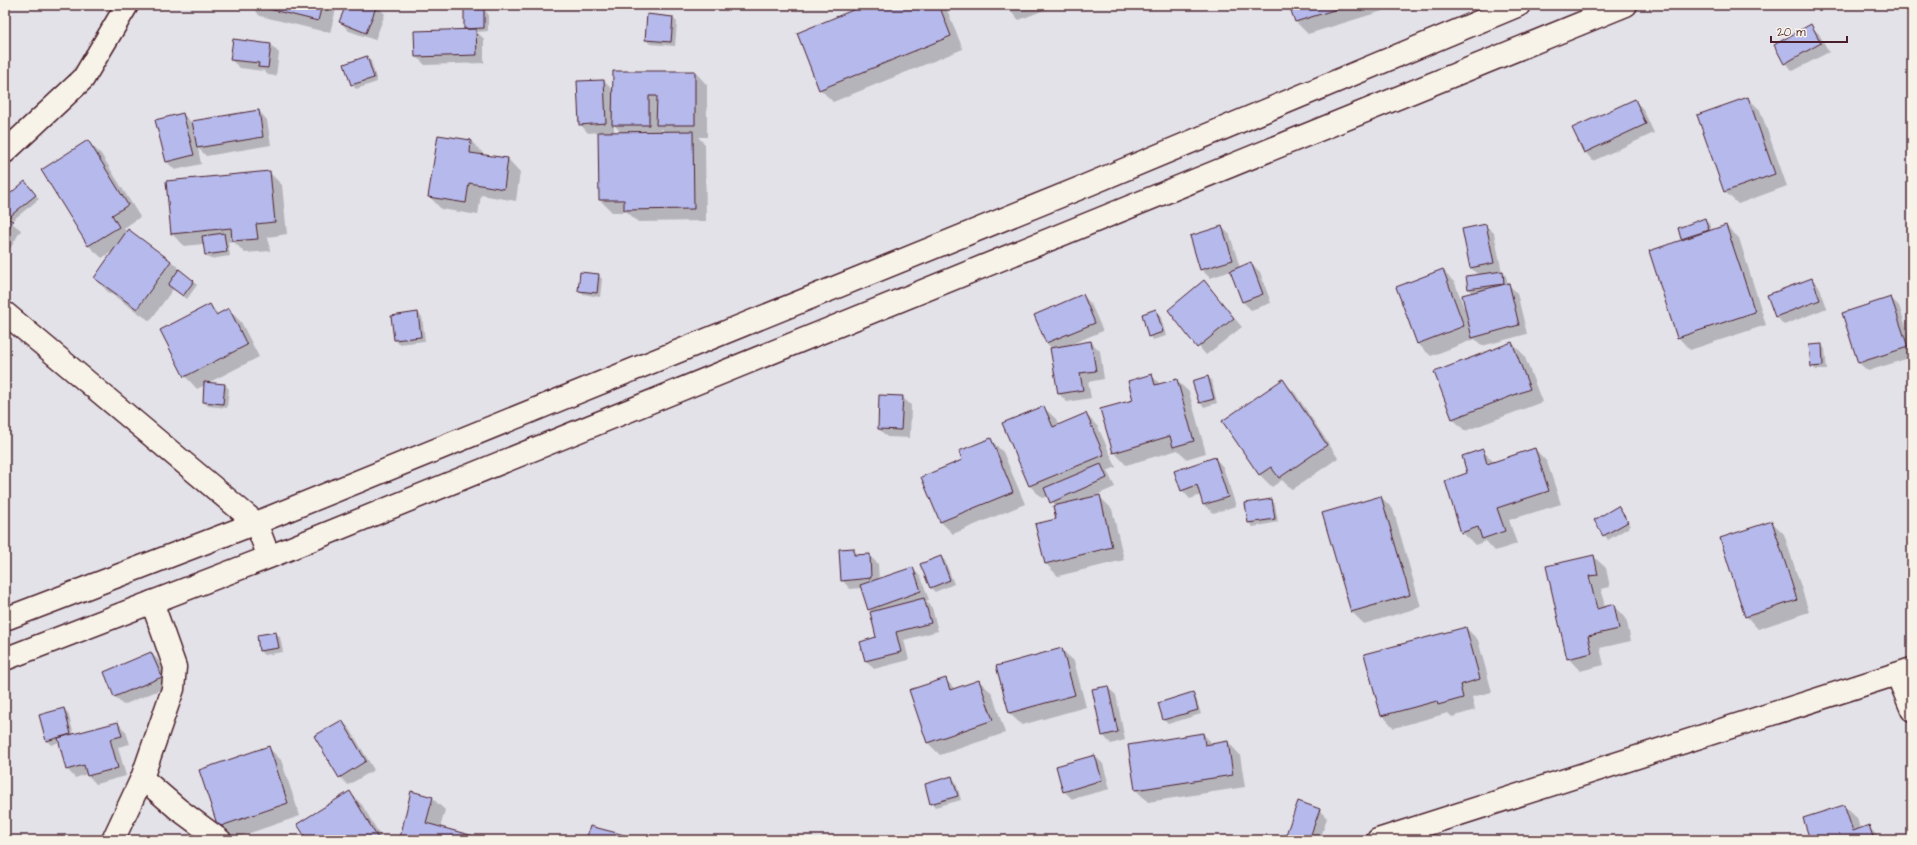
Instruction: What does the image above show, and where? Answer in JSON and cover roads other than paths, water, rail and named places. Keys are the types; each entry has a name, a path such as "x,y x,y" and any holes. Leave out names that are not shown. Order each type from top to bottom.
{"street":[{"path":"5,152 83,79 127,5"},
{"path":"5,618 256,523 1085,186 1519,5"},
{"path":"5,659 269,557 1626,5"},
{"path":"5,313 256,523 269,557"},
{"path":"114,840 142,778 173,689 175,667 152,602"},
{"path":"1378,840 1905,672 1912,710"},
{"path":"142,778 178,809 220,840"}]}
